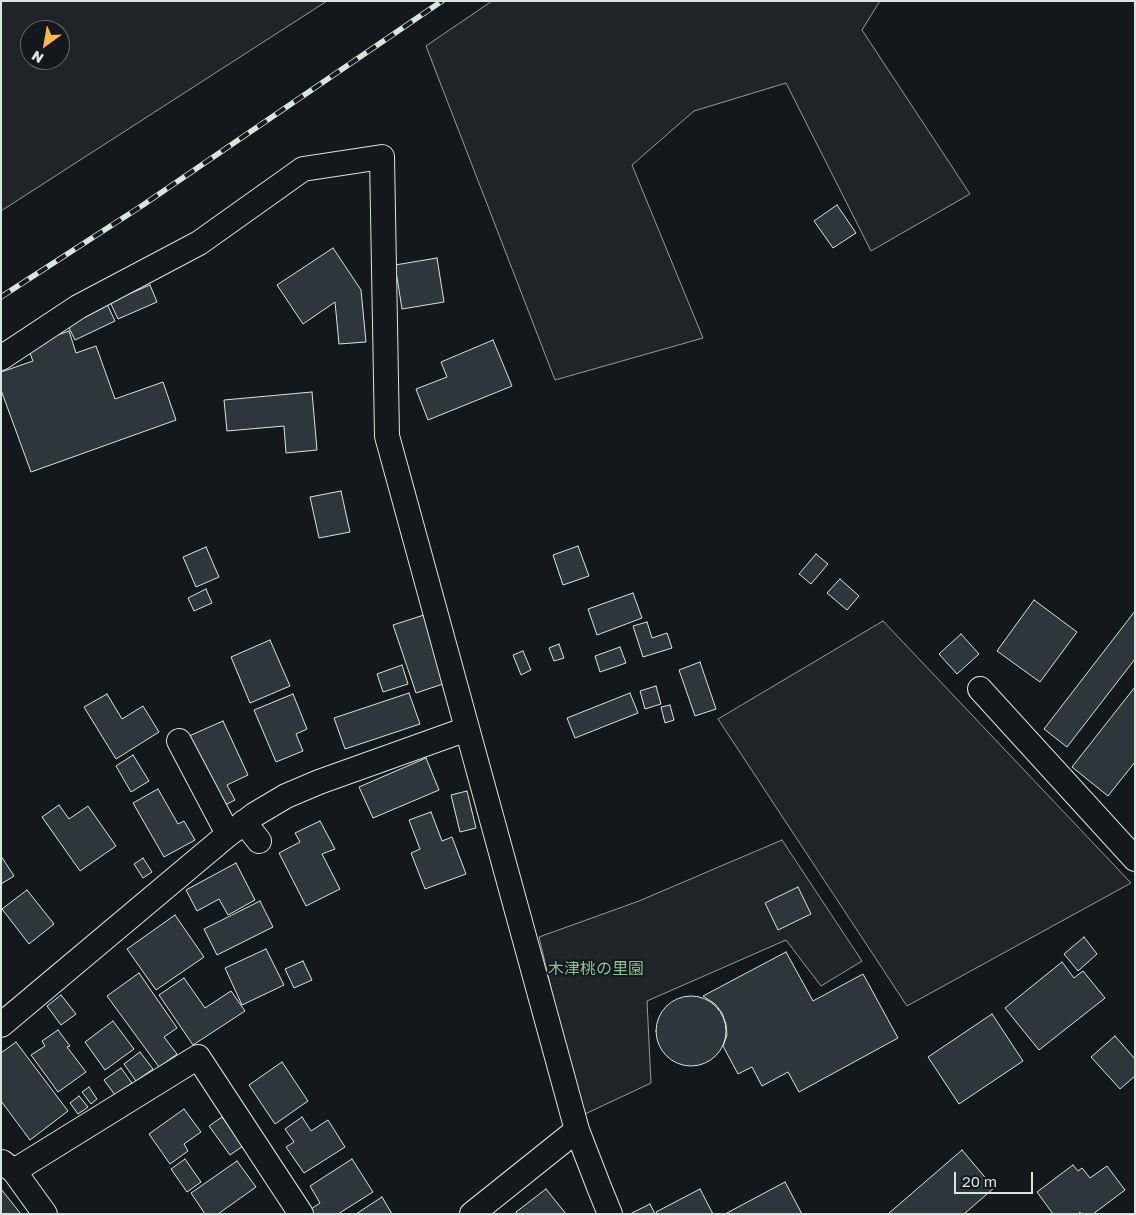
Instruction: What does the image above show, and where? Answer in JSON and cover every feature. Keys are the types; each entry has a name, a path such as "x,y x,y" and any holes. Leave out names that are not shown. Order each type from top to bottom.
{"street":[{"path":"1,358 78,307 199,243 303,169 382,157 387,436 577,1130 610,1214"},
{"path":"980,689 1135,859"},
{"path":"1,1025 236,828 286,796 319,782 467,729"},
{"path":"178,741 236,828 259,841"},
{"path":"45,1214 8,1166 198,1057 301,1214"},
{"path":"472,1214 577,1130"}],"green space":[{"path":"1,1 327,1 1,211"},
{"path":"492,1 880,1 862,30 970,194 871,251 786,83 694,111 632,165 703,338 555,380 426,46"},
{"path":"883,621 1131,883 907,1006 718,719"},
{"name":"木津桃の里園","path":"782,840 862,961 821,986 786,940 647,1001 651,1083 585,1114 570,1068 539,937 639,901"}],"building":[{"path":"837,205 856,233 833,248 814,221"},
{"path":"333,248 361,290 366,342 339,344 335,302 303,324 277,285"},
{"path":"437,258 444,302 402,309 395,265"},
{"path":"150,285 157,302 118,319 110,302"},
{"path":"107,304 115,321 75,340 67,324"},
{"path":"69,331 76,353 96,346 115,399 163,382 176,420 31,472 1,390 1,372 33,361 27,346"},
{"path":"493,340 512,386 428,420 416,389 447,377 441,362"},
{"path":"312,392 317,450 286,453 284,426 227,431 224,400"},
{"path":"341,491 350,532 319,538 310,497"},
{"path":"578,546 589,576 563,585 553,555"},
{"path":"206,547 219,577 196,587 183,557"},
{"path":"816,554 828,564 811,584 799,574"},
{"path":"840,579 859,596 847,610 827,593"},
{"path":"206,589 212,603 194,611 188,598"},
{"path":"633,593 642,618 597,635 588,609"},
{"path":"1034,600 1077,632 1040,682 997,651"},
{"path":"1135,611 1135,659 1067,747 1044,729"},
{"path":"424,615 446,683 416,693 393,625"},
{"path":"647,622 652,638 667,633 672,648 643,657 633,626"},
{"path":"961,634 979,654 957,674 939,654"},
{"path":"270,640 290,686 250,703 231,657"},
{"path":"559,644 564,658 554,661 549,648"},
{"path":"620,647 626,663 600,672 595,656"},
{"path":"523,651 531,670 521,675 513,655"},
{"path":"700,662 716,709 695,716 679,670"},
{"path":"402,665 408,684 383,692 377,674"},
{"path":"656,686 661,704 645,709 640,691"},
{"path":"1135,687 1135,762 1108,796 1072,767"},
{"path":"409,693 420,724 345,749 334,718"},
{"path":"630,693 638,713 575,738 567,718"},
{"path":"107,694 122,719 143,706 159,732 116,759 84,707"},
{"path":"293,694 307,729 296,734 303,751 276,762 254,710"},
{"path":"670,705 674,720 665,723 661,707"},
{"path":"223,721 248,775 227,785 235,800 221,807 189,736"},
{"path":"133,755 149,781 131,792 116,766"},
{"path":"426,758 439,790 373,818 359,787"},
{"path":"158,789 178,824 184,821 195,840 164,857 133,803"},
{"path":"467,791 476,828 460,832 451,795"},
{"path":"59,805 69,819 88,806 116,846 80,871 42,817"},
{"path":"431,812 442,841 452,837 466,874 425,889 411,853 420,849 409,820"},
{"path":"320,821 335,849 322,854 340,889 306,906 279,853 300,842 295,833"},
{"path":"1,856 14,876 1,884"},
{"path":"143,858 152,872 143,878 134,864"},
{"path":"236,863 255,900 228,915 219,899 197,911 186,890"},
{"path":"798,887 811,914 778,930 765,903"},
{"path":"27,890 54,924 29,944 2,909"},
{"path":"260,901 273,927 217,955 204,929"},
{"path":"175,915 204,957 156,990 127,949"},
{"path":"1084,937 1097,954 1078,971 1064,954"},
{"path":"266,949 284,985 242,1005 225,968"},
{"path":"786,952 813,1001 863,974 898,1038 799,1092 788,1072 762,1086 752,1067 738,1074 723,1046 727,1035 722,1013 715,1004 703,996"},
{"path":"303,961 312,980 294,988 285,969"},
{"path":"1062,962 1074,978 1083,971 1105,998 1039,1050 1005,1008"},
{"path":"139,973 177,1028 164,1037 177,1054 159,1067 107,996"},
{"path":"184,978 205,1008 231,991 245,1011 193,1045 159,995"},
{"path":"61,995 76,1014 61,1025 47,1006"},
{"path":"691,996 704,999 716,1006 723,1018 726,1031 723,1044 716,1056 704,1063 691,1066 678,1063 666,1056 659,1044 656,1031 659,1018 666,1006 678,999"},
{"path":"992,1014 1023,1061 959,1104 928,1057"},
{"path":"113,1021 134,1049 105,1070 85,1042"},
{"path":"58,1030 70,1046 67,1047 86,1072 58,1092 31,1055 45,1046 42,1041"},
{"path":"1115,1036 1135,1059 1135,1076 1120,1089 1091,1057"},
{"path":"16,1042 68,1111 30,1140 1,1101 1,1053"},
{"path":"140,1052 153,1069 136,1081 124,1064"},
{"path":"282,1062 308,1101 275,1124 249,1085"},
{"path":"121,1068 132,1083 115,1095 104,1080"},
{"path":"89,1087 97,1099 91,1104 82,1092"},
{"path":"79,1096 88,1107 78,1114 70,1103"},
{"path":"184,1109 201,1132 184,1144 188,1151 170,1164 149,1134"},
{"path":"222,1117 243,1146 230,1155 209,1126"},
{"path":"302,1117 311,1131 328,1120 345,1147 304,1173 286,1147 294,1142 285,1129"},
{"path":"962,1150 994,1188 964,1214 888,1214"},
{"path":"185,1159 201,1182 187,1192 171,1169"},
{"path":"352,1159 373,1192 338,1214 310,1214 308,1211 320,1203 310,1186"},
{"path":"237,1161 256,1187 218,1214 205,1214 191,1193"},
{"path":"1073,1165 1078,1171 1082,1168 1090,1178 1107,1166 1125,1190 1093,1214 1081,1214 1080,1212 1078,1214 1053,1214 1037,1192"},
{"path":"785,1182 802,1214 725,1214"},
{"path":"1,1189 21,1214 1,1214"},
{"path":"546,1189 566,1214 517,1214 516,1212"},
{"path":"700,1189 713,1214 657,1214 656,1212"},
{"path":"382,1197 392,1214 356,1214"},
{"path":"650,1204 655,1214 630,1214"}],"railway":[{"path":"1,297 143,205 442,1"}]}
